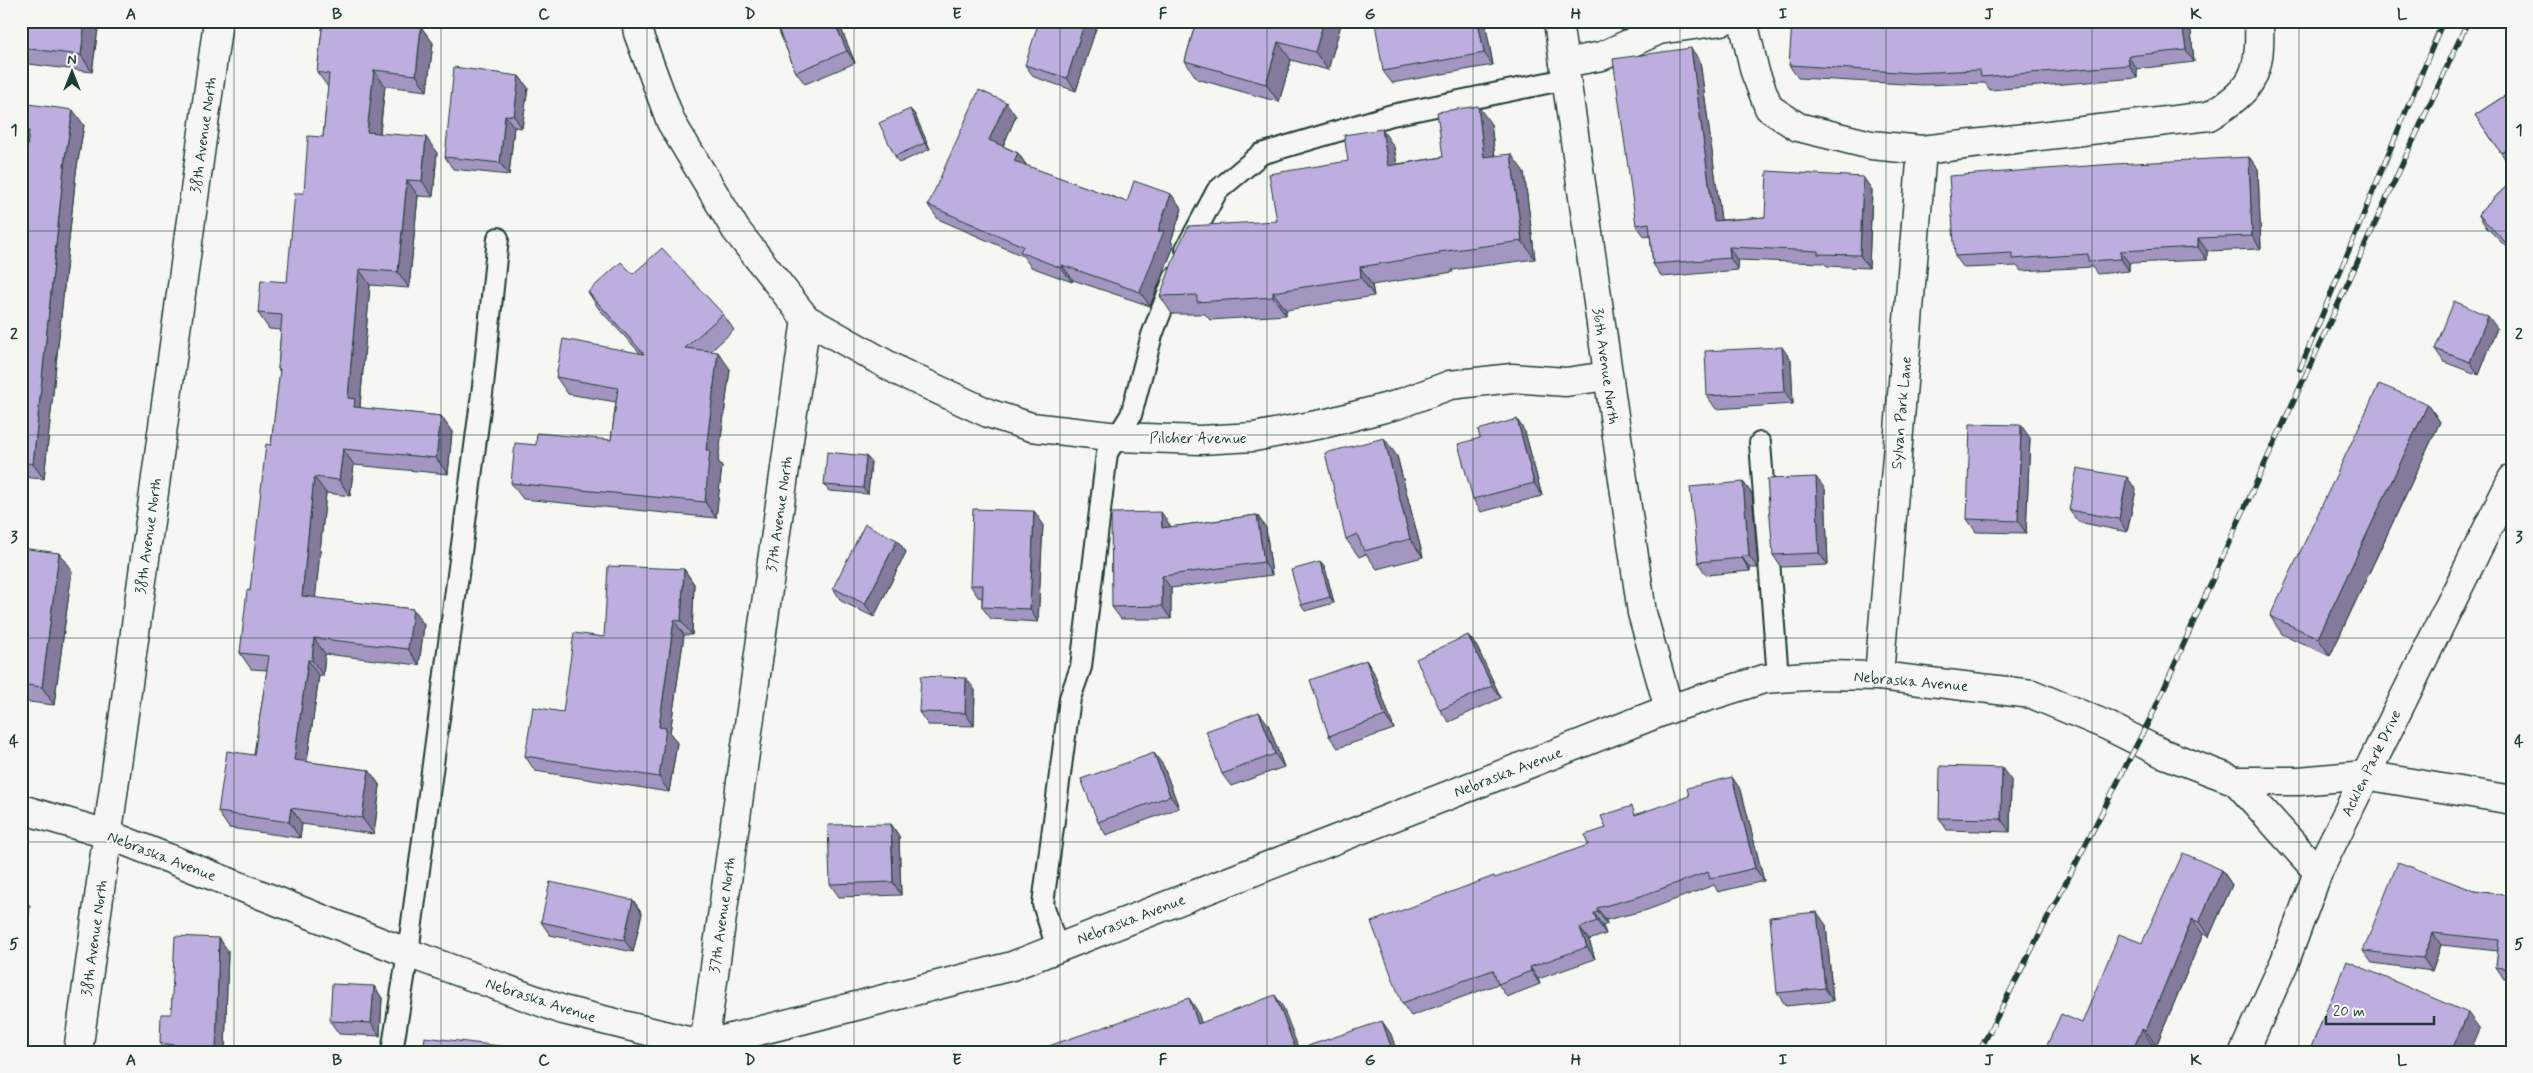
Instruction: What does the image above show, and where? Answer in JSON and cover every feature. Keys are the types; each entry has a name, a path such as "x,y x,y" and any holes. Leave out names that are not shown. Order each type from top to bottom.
{"street":[{"name":"38th Avenue North","path":"78,1052 218,21"},
{"path":"636,21 638,32 670,122 736,230 806,319"},
{"name":"36th Avenue North","path":"1558,21 1642,613 1669,709"},
{"path":"1565,71 1659,30 1722,21"},
{"path":"1743,21 1755,72 1769,108 1798,127 1870,145 1922,150 2209,116 2234,101 2250,82 2260,53 2259,21"},
{"name":"Sylvan Park Lane","path":"1879,676 1922,150"},
{"name":"Pilcher Avenue","path":"806,319 900,372 988,413 1031,427 1118,437 1200,440 1254,437 1328,423 1396,405 1450,385 1512,378 1566,382 1607,376"},
{"name":"37th Avenue North","path":"703,1048 806,319"},
{"name":"Acklen Park Drive","path":"2244,1052 2285,961 2318,872 2512,479"},
{"name":"Nebraska Avenue","path":"21,809 107,834 408,953 563,1010 703,1048 1012,966 1669,709 1764,680 1823,675 1879,676 2032,694 2106,725 2162,753 2236,781"},
{"path":"2236,781 2299,781 2365,775 2512,800"},
{"path":"2236,781 2318,872"}],"lane":[{"path":"1057,948 1043,904 1070,698 1081,667 1107,453 1130,415 1152,335 1180,260 1217,191 1261,154 1392,115 1565,71"},
{"path":"392,1052 408,953 483,386 498,238"},
{"path":"1760,443 1778,678"}],"building":[{"path":"21,21 85,21 81,55 21,48"},
{"path":"323,21 401,21 400,25 421,27 416,75 374,70 367,132 426,137 422,181 407,180 398,272 359,269 348,398 355,399 354,407 441,416 436,458 343,449 339,480 314,477 302,596 413,609 408,649 314,638 312,660 308,660 294,760 369,770 362,818 291,808 289,822 218,812 227,751 254,755 269,656 240,653 247,590 250,591 266,444 271,445 280,369 278,369 282,315 258,313 261,280 287,282 295,193 304,193 308,136 323,137 329,74 317,72"},
{"path":"775,21 834,21 847,51 796,72"},
{"path":"1039,21 1085,21 1067,78 1025,65"},
{"path":"1196,21 1324,21 1315,52 1278,42 1266,84 1185,61"},
{"path":"1385,21 1478,21 1484,53 1383,71 1375,23"},
{"path":"1792,21 2182,21 2186,50 2128,56 2129,65 1981,77 1980,70 1913,73 1789,65"},
{"path":"1691,48 1714,221 1765,217 1767,171 1863,177 1860,255 1818,254 1818,251 1729,247 1730,258 1653,264 1649,223 1636,225 1613,59"},
{"path":"454,67 519,76 514,116 505,115 500,163 445,157"},
{"path":"979,90 1006,102 989,140 1018,153 1014,161 1127,202 1134,181 1171,194 1158,231 1164,231 1140,292 1062,265 1061,268 1020,252 1023,246 928,205"},
{"path":"2512,91 2512,146 2501,153 2475,115"},
{"path":"21,103 73,110 65,158 33,464 21,462 21,196 29,131 21,130"},
{"path":"1478,106 1484,157 1511,154 1522,241 1439,252 1440,254 1360,267 1361,278 1273,292 1273,297 1197,302 1197,295 1160,296 1178,247 1189,226 1277,221 1269,174 1348,161 1344,135 1382,129 1388,166 1443,157 1437,112"},
{"path":"910,109 925,143 895,156 879,123"},
{"path":"2249,157 2252,236 2198,238 2198,247 2120,251 2121,259 2088,261 2088,254 2012,259 2012,253 1955,256 1949,176"},
{"path":"2512,181 2512,247 2511,248 2478,214"},
{"path":"662,248 723,314 685,348 718,352 706,450 710,450 705,502 511,483 515,443 536,445 537,433 611,440 618,388 556,377 563,339 644,354 588,292 621,262 633,274"},
{"path":"2454,301 2488,316 2470,362 2435,349"},
{"path":"1782,347 1785,392 1707,396 1705,351"},
{"path":"2379,384 2428,404 2318,638 2270,616"},
{"path":"1517,419 1534,483 1473,499 1458,444 1480,438 1478,430"},
{"path":"1970,424 2021,425 2018,521 1967,519"},
{"path":"1384,438 1410,539 1364,551 1357,534 1346,539 1325,453"},
{"path":"827,452 866,456 863,488 824,485"},
{"path":"2077,468 2127,477 2119,519 2069,510"},
{"path":"1816,477 1819,553 1773,555 1767,479"},
{"path":"1743,482 1749,556 1698,562 1690,487"},
{"path":"973,509 1034,511 1030,609 982,607 983,585 970,585"},
{"path":"1161,512 1162,528 1257,515 1264,562 1162,576 1162,606 1112,607 1111,513"},
{"path":"865,524 897,540 865,604 833,588"},
{"path":"21,548 59,553 42,687 21,684"},
{"path":"1320,562 1330,597 1301,605 1291,570"},
{"path":"608,566 684,569 681,621 674,620 659,727 666,728 659,777 525,756 533,707 563,712 574,633 604,637"},
{"path":"1468,635 1492,686 1440,710 1416,659"},
{"path":"1366,660 1385,716 1329,736 1310,680"},
{"path":"921,676 966,678 965,713 919,712"},
{"path":"1259,712 1275,754 1222,774 1206,731"},
{"path":"1154,753 1170,796 1098,822 1081,779"},
{"path":"1940,766 2002,768 2001,819 1939,818"},
{"path":"1732,777 1755,868 1710,879 1708,872 1638,897 1597,908 1598,912 1594,913 1597,921 1580,928 1587,947 1530,967 1531,971 1498,984 1493,970 1402,1003 1371,922 1494,876 1495,878 1588,845 1585,835 1606,828 1601,816 1632,806 1635,815 1689,796 1687,788"},
{"path":"891,824 893,882 830,884 828,825"},
{"path":"2183,853 2222,870 2199,922 2192,919 2146,1031 2142,1029 2132,1052 2044,1052 2061,1014 2082,1023 2119,934 2142,943"},
{"path":"2398,862 2475,891 2512,896 2512,969 2496,967 2499,940 2433,933 2423,958 2363,951"},
{"path":"550,882 633,900 624,940 541,922"},
{"path":"1817,912 1825,988 1777,993 1770,917"},
{"path":"175,936 219,938 216,1052 188,1052 189,1047 160,1043 161,1014 171,1014"},
{"path":"2347,961 2468,1013 2451,1052 2309,1052"},
{"path":"332,984 374,986 371,1023 330,1021"},
{"path":"1275,995 1296,1050 1382,1021 1393,1052 1031,1052 1189,998 1198,1024"},
{"path":"425,1037 508,1047 507,1052 423,1052"}],"railway":[{"path":"2300,369 2443,21"},
{"path":"1979,1052 2153,713 2235,529 2468,21"}]}
